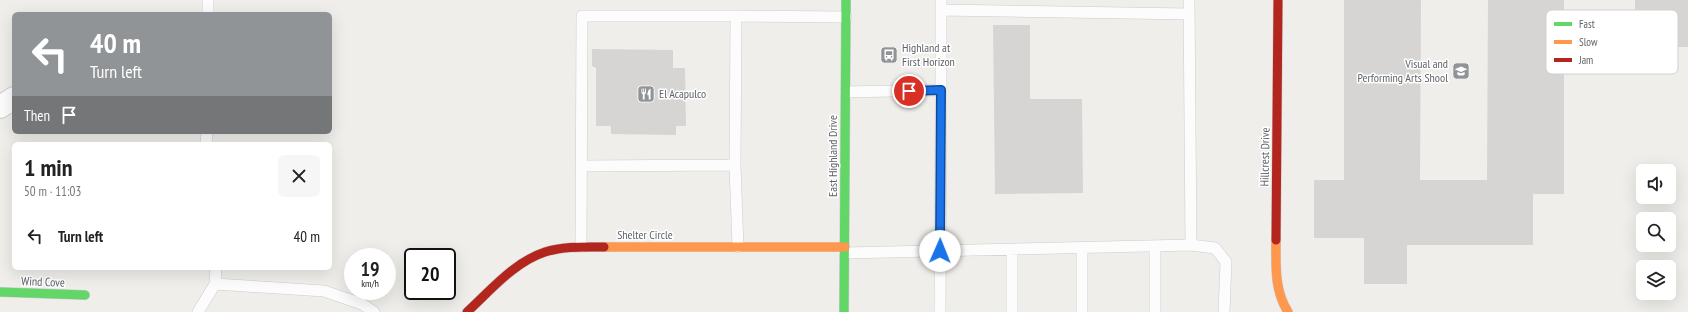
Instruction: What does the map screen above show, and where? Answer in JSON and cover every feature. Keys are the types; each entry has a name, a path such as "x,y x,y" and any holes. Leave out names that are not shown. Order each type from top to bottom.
{"street":[{"name":"East Highland Drive","path":"844,312 846,0"},
{"name":"Hillcrest Drive","path":"1278,0 1276,280 1282,303 1288,312"},
{"path":"0,107 12,99"},
{"name":"Shelter Circle","path":"467,312 515,270 538,255 556,249 581,247 738,247 845,250"},
{"name":"Wind Cove","path":"0,292 85,295"}],"lane":[{"path":"208,0 208,12"},
{"path":"1189,0 1191,245"},
{"path":"940,312 941,5 1189,14"},
{"path":"581,247 582,16 846,17"},
{"path":"736,16 735,165 738,247"},
{"path":"846,92 941,90"},
{"path":"582,166 735,165"},
{"path":"845,250 1012,250 1191,245 1215,248 1226,262 1224,312"},
{"path":"1155,246 1155,312"},
{"path":"1082,248 1082,312"},
{"path":"1012,250 1012,312"},
{"path":"198,312 215,284 216,270"},
{"path":"215,284 324,291 362,304 374,312"}],"building":[{"path":"1344,0 1421,0 1420,180 1487,180 1488,0 1564,0 1564,10 1546,10 1546,74 1564,74 1564,194 1533,194 1533,245 1407,245 1407,284 1364,284 1364,238 1314,238 1314,180 1344,180"},
{"path":"1635,0 1688,0 1688,47 1678,47 1678,10 1635,10"},
{"path":"993,25 1030,25 1030,99 1082,99 1083,193 995,194"},
{"name":"El Acapulco","path":"592,49 673,50 673,68 685,68 686,126 676,126 676,135 611,134 611,126 596,126 596,68 592,66"}],"traffic: fast":[{"path":"844,312 846,0"},
{"path":"0,292 85,295"}],"traffic: slow":[{"path":"1276,240 1276,268 1278,286 1283,304 1288,312"},
{"path":"604,247 845,247"}],"traffic: jam":[{"path":"1276,240 1278,0"},
{"path":"467,312 503,278 523,263 534,257 545,252 559,249 574,247 604,247"}],"place":[{"name":"Highland at First Horizon","path":"889,55"},
{"name":"Visual and Performing Arts Shool","path":"1461,71"},
{"name":"El Acapulco","path":"646,94"}],"route":[{"path":"909,91 941,90 940,251"}]}
